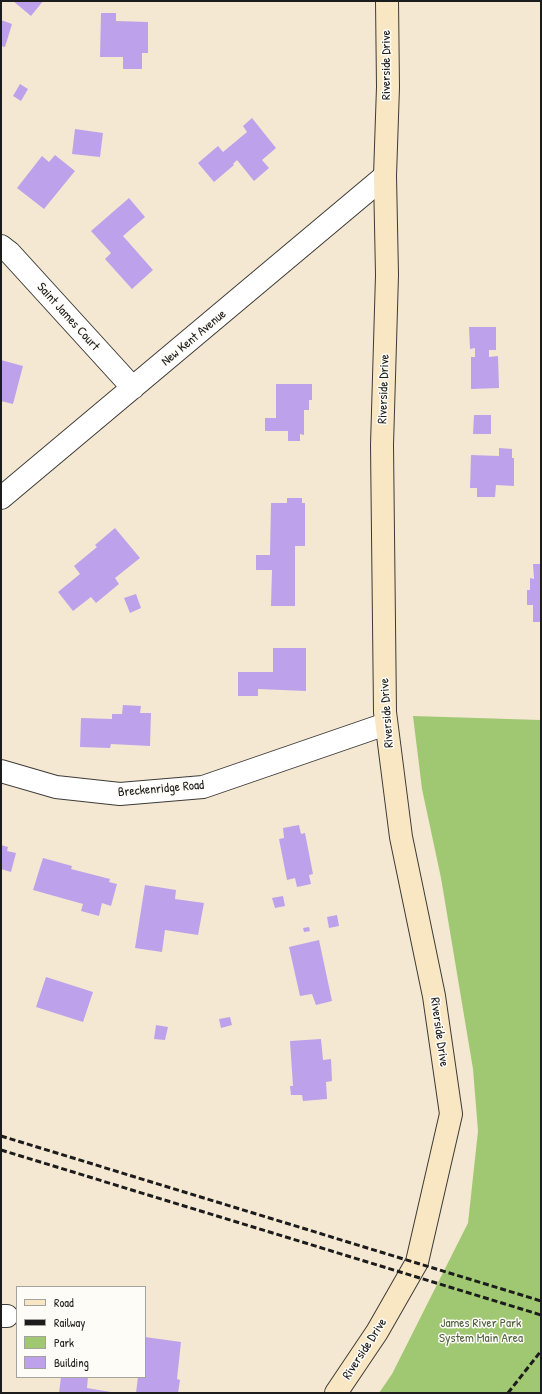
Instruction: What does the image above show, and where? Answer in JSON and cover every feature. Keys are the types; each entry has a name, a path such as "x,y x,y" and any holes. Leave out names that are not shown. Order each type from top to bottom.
{"street":[{"name":"Riverside Drive","path":"336,1393 378,1332 417,1262 451,1114 434,996 401,837 386,724 382,445 387,275 385,176 388,87 387,1"},
{"name":"New Kent Avenue","path":"1,498 385,176"},
{"name":"Saint James Court","path":"1,246 10,253 133,388"},
{"name":"Breckenridge Road","path":"1,770 56,788 120,794 203,787 386,724"}],"green space":[{"name":"James River Park System Main Area","path":"413,716 541,720 541,1393 379,1393 392,1374 468,1223 478,1131 473,1069 441,878 422,789"}],"building":[{"path":"13,1 43,1 31,16"},
{"path":"101,13 116,13 116,21 148,22 148,53 142,53 142,69 123,69 123,57 100,57"},
{"path":"1,20 12,24 5,47 1,46"},
{"path":"20,84 28,89 21,101 13,96"},
{"path":"252,118 276,148 262,160 269,168 254,181 237,160 233,164 234,165 214,182 198,163 218,146 223,152 247,132 243,126"},
{"path":"75,129 103,133 100,157 72,154"},
{"path":"55,155 75,171 44,209 17,188 42,156 49,162"},
{"path":"129,198 145,217 123,236 153,270 132,289 105,259 111,253 91,231"},
{"path":"469,327 496,327 496,350 489,350 489,357 498,356 499,388 471,389 471,357 475,357 475,348 470,349"},
{"path":"1,360 23,366 13,404 1,401"},
{"path":"276,384 312,384 312,400 309,400 309,410 304,410 304,435 300,434 300,441 288,441 288,431 265,431 265,418 276,418"},
{"path":"474,415 491,415 491,434 473,434"},
{"path":"499,448 512,449 512,458 514,458 514,486 496,485 495,497 477,497 477,488 470,488 471,455 499,456"},
{"path":"287,498 302,498 302,503 305,503 305,546 295,546 295,606 271,606 272,570 256,570 256,555 270,555 271,503 287,503"},
{"path":"115,528 140,558 115,578 119,584 96,603 91,597 73,611 58,592 80,574 74,566 97,547 95,545"},
{"path":"533,564 541,564 541,622 533,622 533,605 527,605 527,590 530,590 530,578 534,579"},
{"path":"136,594 141,608 130,613 124,598"},
{"path":"273,648 306,648 306,691 258,689 258,696 238,696 238,672 273,672"},
{"path":"123,705 141,706 140,713 151,713 150,746 111,744 110,748 80,747 81,718 112,719 112,714 122,714"},
{"path":"299,825 301,834 305,833 313,874 309,875 311,884 297,887 295,878 287,880 279,839 284,838 283,828"},
{"path":"1,845 8,847 7,851 16,853 11,872 1,869"},
{"path":"43,858 72,866 71,869 110,879 109,882 117,884 111,906 102,903 99,916 81,911 83,904 33,890"},
{"path":"145,885 176,890 175,899 204,903 198,935 165,930 162,952 135,948"},
{"path":"283,896 285,906 275,908 272,898"},
{"path":"337,915 339,926 329,928 327,917"},
{"path":"309,927 310,931 304,932 303,928"},
{"path":"319,940 332,1001 316,1005 312,994 300,996 289,947"},
{"path":"46,977 93,992 83,1022 36,1007"},
{"path":"230,1017 232,1025 221,1028 219,1019"},
{"path":"156,1025 168,1027 165,1040 154,1039"},
{"path":"321,1039 323,1060 331,1059 332,1081 326,1082 327,1099 303,1101 302,1095 291,1095 290,1086 293,1086 290,1041"},
{"path":"146,1337 181,1342 177,1379 180,1380 178,1393 136,1393 138,1378 146,1378"},
{"path":"61,1378 88,1378 87,1388 117,1393 59,1393"}],"railway":[{"path":"1,1136 541,1301"},
{"path":"1,1150 541,1315"},
{"path":"508,1393 541,1351"}]}
